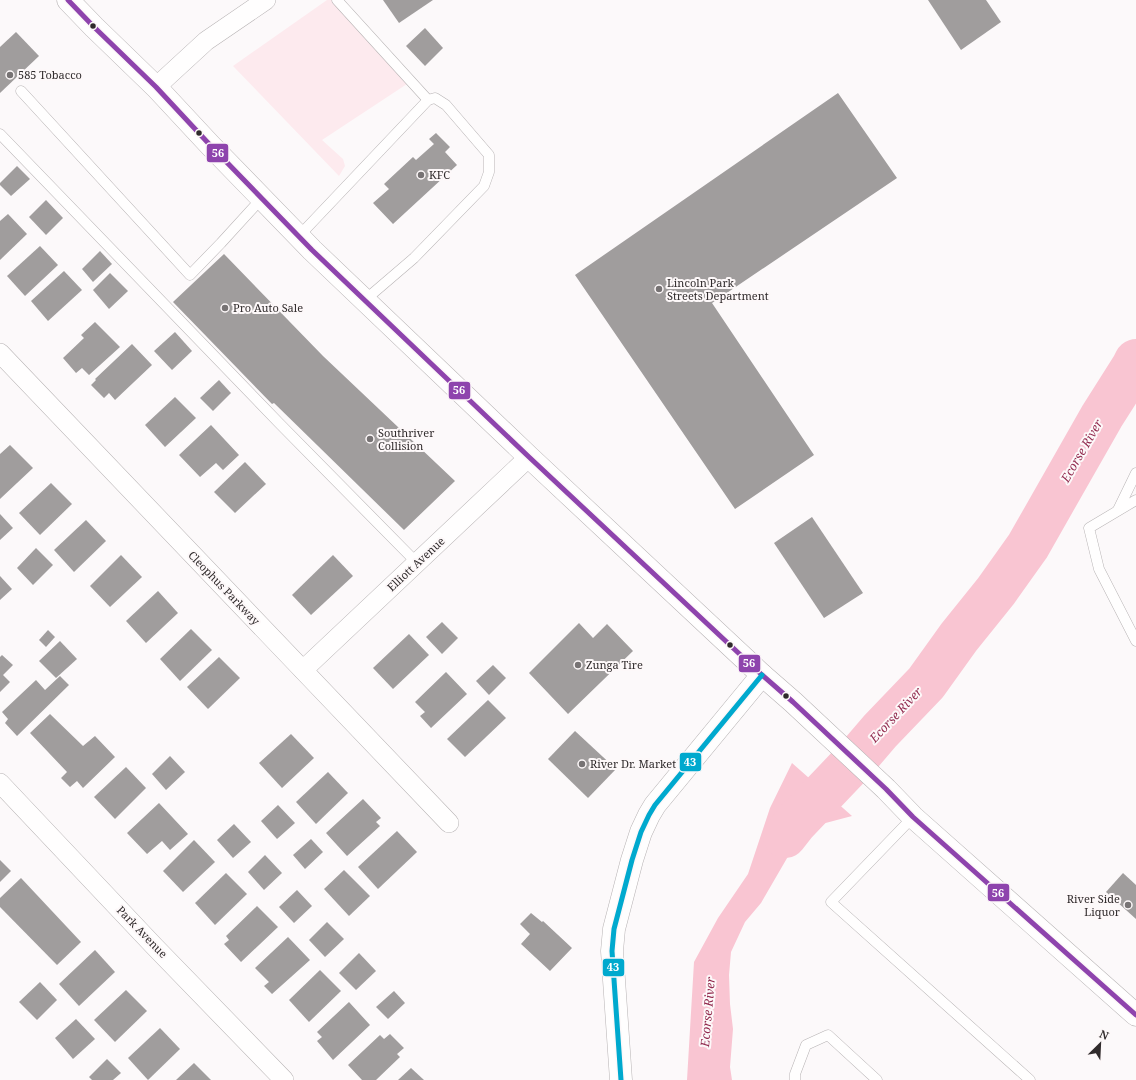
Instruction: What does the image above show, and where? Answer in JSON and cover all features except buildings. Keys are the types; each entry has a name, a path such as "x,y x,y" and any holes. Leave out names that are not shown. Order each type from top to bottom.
{"main road":[{"path":"68,0 156,88 299,236 529,457 762,676 793,702 886,789 913,817 1136,1015"},
{"path":"621,1080 612,951 613,937 628,876 641,832 655,805 762,676"}],"street":[{"path":"156,88 206,41 266,0"},
{"name":"Cleophus Parkway","path":"0,353 448,823"},
{"name":"Elliott Avenue","path":"303,670 529,457"},
{"name":"Park Avenue","path":"0,783 284,1080"}],"lane":[{"path":"337,0 428,100"},
{"path":"21,92 190,275 262,198"},
{"path":"299,236 428,100 436,98 446,105 489,155 489,172 484,186 414,258 365,300"},
{"path":"0,134 274,417 418,563"},
{"path":"1118,510 1136,473"},
{"path":"1136,500 1089,528 1099,569 1136,641"},
{"path":"913,817 831,902 1030,1080"},
{"path":"795,1080 795,1074 806,1045 828,1035 877,1080"}],"shaded area":[{"path":"327,0 333,0 410,82 322,140 343,159 345,166 339,176 233,66"}],"water":[{"path":"792,763 852,816 818,825 790,853 761,903 745,922 731,952 729,975 733,1029 730,1067 732,1080 687,1080 694,962 718,918 748,874 770,808"}],"waterway":[{"name":"Ecorse River","path":"785,836 796,822 926,683 959,637 996,591 1028,546 1102,416 1136,361"}],"transit line":[{"name":"56","path":"68,0 156,87 312,250 529,457 886,789 913,817 1136,1015"},
{"name":"43","path":"621,1080 612,951 614,929 641,832 655,805 762,675"}],"place":[{"name":"585 Tobacco","path":"10,75"},
{"name":"KFC","path":"421,175"},
{"name":"Lincoln Park Streets Department","path":"659,289"},
{"name":"Pro Auto Sale","path":"225,308"},
{"name":"Southriver Collision","path":"370,439"},
{"name":"Zunga Tire","path":"578,665"},
{"name":"River Dr. Market","path":"582,764"},
{"name":"River Side Liquor","path":"1128,905"}]}
